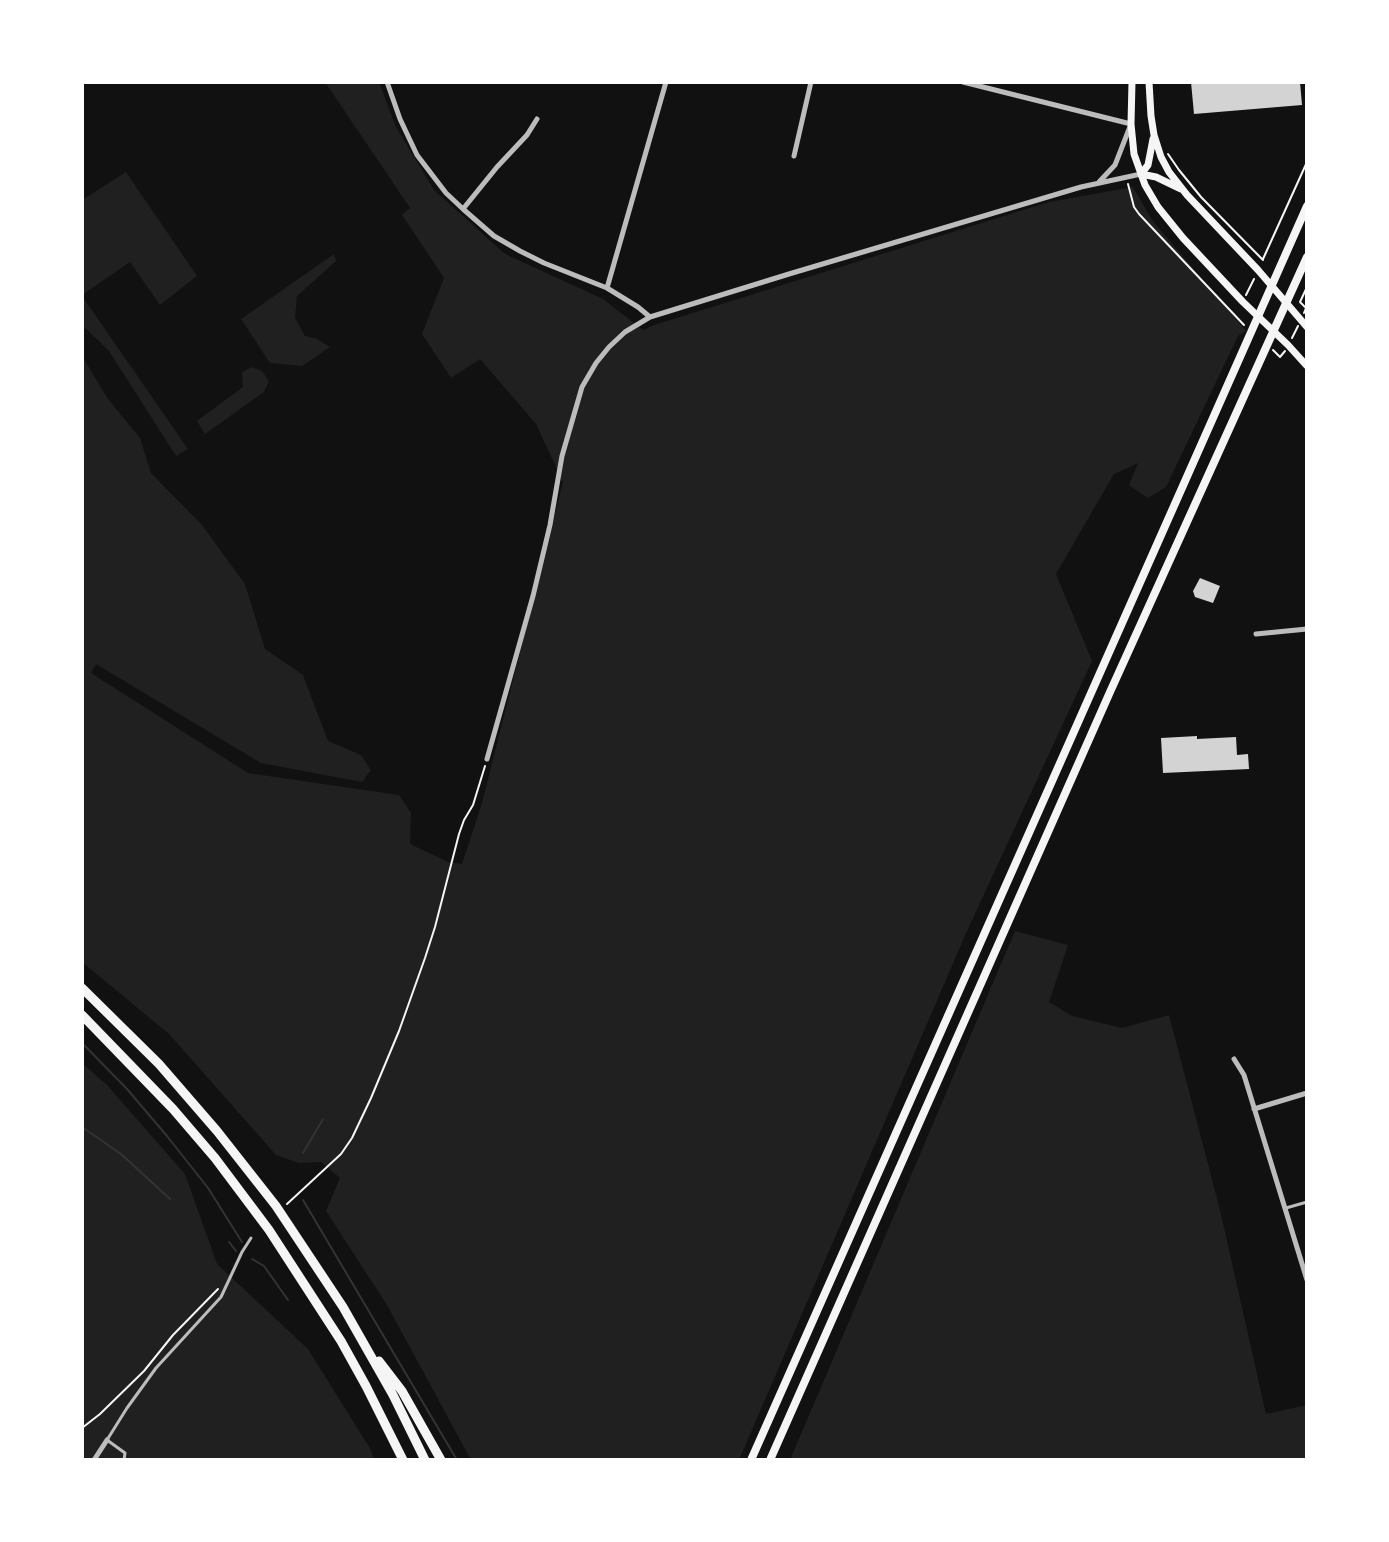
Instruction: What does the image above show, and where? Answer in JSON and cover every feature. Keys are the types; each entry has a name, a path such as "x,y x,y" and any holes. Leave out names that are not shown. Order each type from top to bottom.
{"highway":[{"path":"82,988 178,1087 229,1145 279,1210 360,1335 425,1460"},
{"path":"82,1015 173,1109 215,1158 269,1230 341,1341 401,1460"},
{"path":"360,1335 402,1391 441,1460"}],"main road":[{"path":"1132,82 1134,154 1158,207 1243,302 1307,366"},
{"path":"1149,82 1154,135 1165,164 1183,190 1307,327"},
{"path":"1141,174 1148,165 1154,135"},
{"path":"1141,174 1156,177 1183,190"},
{"path":"751,1460 1307,206"},
{"path":"770,1460 1128,651 1307,257"}],"street":[{"path":"387,82 417,155 446,193 463,209 494,236 544,263 607,288 650,317"},
{"path":"607,288 666,82"},
{"path":"794,156 811,82"},
{"path":"963,82 1131,124 1117,162 1098,183"},
{"path":"463,209 527,135 537,119"},
{"path":"487,759 533,596 562,456 582,387 609,347 625,332 650,317 982,216 1141,174"},
{"path":"1256,634 1307,629"},
{"path":"1234,1059 1244,1075 1307,1280"},
{"path":"1254,1109 1307,1093"},
{"path":"94,1460 107,1440"}],"lane":[{"path":"1286,1208 1307,1202"},
{"path":"124,1460 125,1453 107,1440 156,1368 221,1297 251,1238"}],"path":[{"path":"1169,154 1201,197 1263,260 1307,162"},
{"path":"1126,179 1139,214 1236,318 1258,270"},
{"path":"293,1199 341,1154 352,1138 399,1031 435,927 459,834 473,805 487,759"},
{"path":"82,1428 144,1371 173,1335 230,1277"}],"shaded area":[{"path":"325,82 379,82 396,127 434,190 505,254 603,299 643,330 1049,202 1133,187 1152,220 1246,331 1238,336 1166,487 1148,498 1129,485 1138,463 1114,474 1056,574 1092,661 967,931 739,1460 471,1460 387,1305 326,1211 340,1178 321,1162 299,1163 276,1155 169,1034 82,962 82,356 108,399 140,438 151,473 202,525 245,584 265,649 303,675 328,741 361,755 371,770 362,782 261,763 96,664 91,673 248,773 399,795 411,813 410,844 448,862 462,864 482,803 563,482 536,424 480,359 451,378 422,334 444,278 402,215 410,208"},
{"path":"126,172 197,276 160,305 130,262 82,295 82,200"},
{"path":"334,254 336,261 297,296 295,318 305,336 330,347 302,366 270,363 241,319"},
{"path":"82,296 188,449 176,456 109,351 82,325"},
{"path":"252,367 262,371 269,381 264,392 205,434 197,421 243,387 242,372"},
{"path":"1015,931 1068,945 1049,1002 1072,1016 1122,1028 1169,1015 1220,1210 1266,1414 1307,1405 1307,1460 790,1460"},
{"path":"82,1063 107,1085 185,1174 217,1264 308,1349 371,1450 374,1460 82,1460"}],"building":[{"path":"1191,82 1300,82 1302,105 1194,114"},
{"path":"1200,578 1220,586 1213,603 1195,597 1193,591"},
{"path":"1197,736 1197,739 1236,737 1237,755 1248,754 1249,769 1163,773 1161,738"}],"waterway":[{"path":"82,1043 167,1136 208,1188 242,1242"},
{"path":"303,1153 323,1119"},
{"path":"82,1127 121,1154 170,1199"},
{"path":"303,1200 457,1460"},
{"path":"229,1242 236,1251"},
{"path":"252,1259 264,1266 288,1300"}]}
